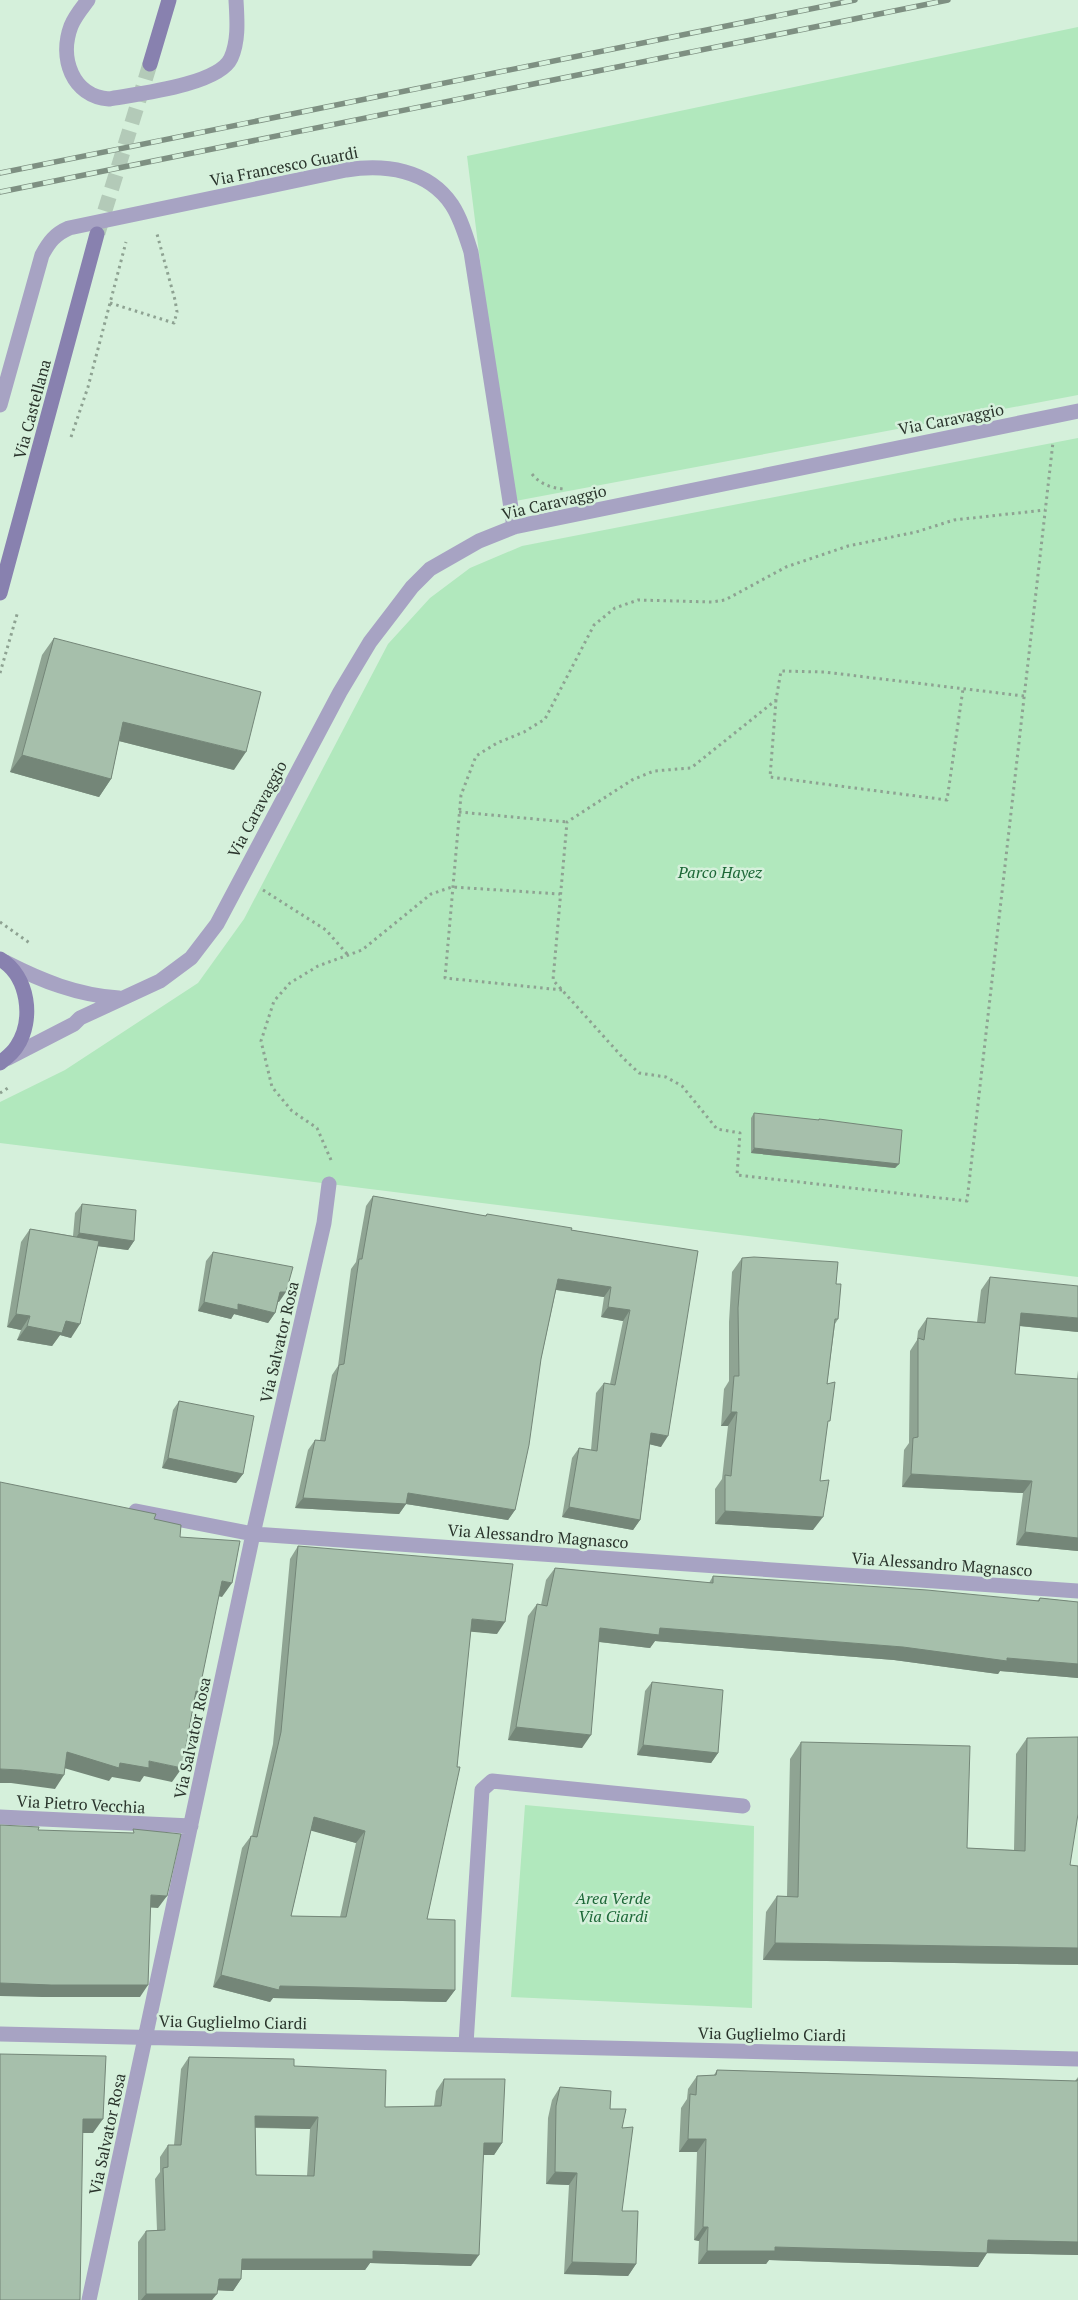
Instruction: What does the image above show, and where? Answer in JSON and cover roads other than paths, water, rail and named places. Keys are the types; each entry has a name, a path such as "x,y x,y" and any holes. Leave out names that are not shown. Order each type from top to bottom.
{"street":[{"path":"88,0 71,27 68,56 69,70 76,84 87,93 98,98 109,99 200,79 224,68 231,59 236,41 236,0"},
{"path":"150,64 169,0"},
{"name":"Via Francesco Guardi","path":"0,405 42,255 48,243 57,233 69,228 366,167 400,170 417,176 434,187 451,204 463,226 471,252 514,527"},
{"name":"Via Castellana","path":"0,593 98,234"},
{"name":"Via Caravaggio","path":"0,1063 119,998 160,980 191,958 216,924 340,692 370,642 412,587 430,569 453,554 514,527 1078,411"},
{"path":"2,961 34,977 75,992 119,998"},
{"path":"0,1063 17,1047 24,1032 27,1008 24,991 17,976 2,961"},
{"name":"Via Salvator Rosa","path":"89,2300 253,1534 324,1224 329,1184"},
{"name":"Via Alessandro Magnasco","path":"126,1509 253,1534 1078,1591"},
{"path":"466,2044 482,1790 492,1781 743,1806"},
{"name":"Via Pietro Vecchia","path":"0,1817 191,1826"},
{"name":"Via Guglielmo Ciardi","path":"0,2034 1078,2059"}],"tunnel":[{"path":"98,233 150,64"}],"railway":[{"path":"0,173 855,0"},
{"path":"0,192 948,0"}],"park label":[{"name":"Parco Hayez","path":"720,872"},
{"name":"Area Verde Via Ciardi","path":"613,1907"}]}
